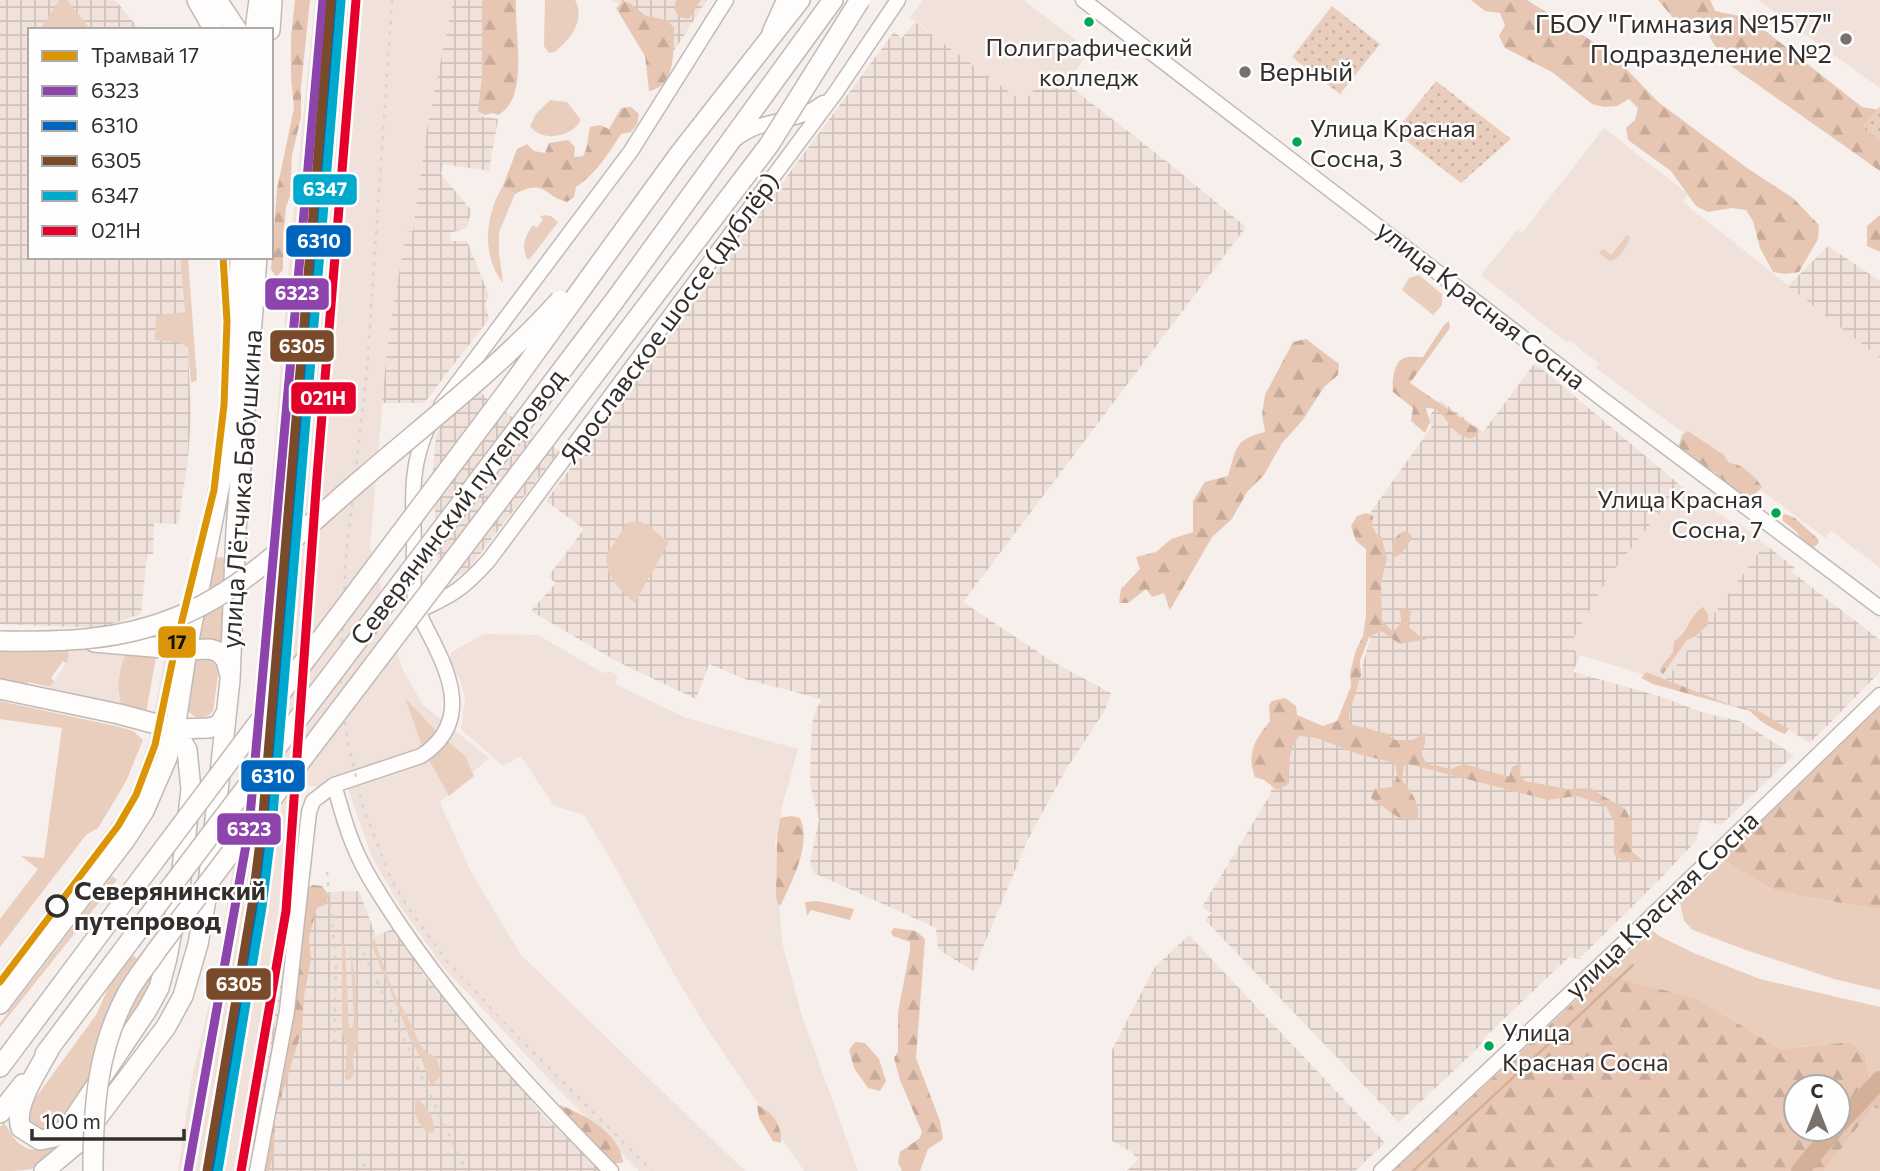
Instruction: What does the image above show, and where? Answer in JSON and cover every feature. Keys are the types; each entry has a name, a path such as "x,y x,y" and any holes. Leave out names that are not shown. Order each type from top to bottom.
{"main road":[{"path":"197,0 213,28"},
{"path":"217,0 235,28"},
{"path":"256,28 260,0"},
{"path":"270,28 272,0"},
{"name":"Северянинский путепровод","path":"0,1067 509,389 680,153 798,0"},
{"name":"Северянинский путепровод","path":"51,1046 615,300 833,0"},
{"path":"93,1171 96,1089 102,1056 128,992 769,145 860,0"},
{"name":"улица Лётчика Бабушкина","path":"0,1004 136,824 160,778 174,729 225,459 239,302 240,259"},
{"name":"улица Лётчика Бабушкина","path":"44,1171 80,1141 166,1027 183,996 198,944 207,894 230,680 236,530 257,259"},
{"path":"0,638 68,642 94,639 146,629 208,602 259,567 392,453 518,344 562,298 595,270"},
{"path":"0,638 187,650 210,649 219,652 226,660 230,680"},
{"path":"0,689 174,729 209,728 219,725 226,713"},
{"path":"51,1046 18,1116 21,1128 40,1140 55,1137 68,1127 124,1046 159,988 175,922 189,816 190,767 187,750 174,729"},
{"path":"0,1113 51,1046"}],"street":[{"path":"257,1171 287,1011 309,811 313,801 334,785 429,751 447,729 453,708 452,694 437,650 421,617 414,591 413,483 419,445 442,403 631,151 726,0"},
{"path":"763,46 784,0"},
{"name":"Ярославское шоссе (дублёр)","path":"421,617 470,582 489,560 836,92 898,0"},
{"name":"улица Красная Сосна","path":"1083,0 1605,401 1880,608"},
{"path":"727,145 747,130 764,123 795,119 806,114 836,92"},
{"name":"улица Красная Сосна","path":"1381,1171 1628,939 1880,695"},
{"path":"334,785 355,851 378,892 421,956 453,999 553,1112 611,1171"}],"shaded area":[{"path":"0,0 115,0 138,28 28,28 28,259 180,259 191,416 188,459 178,524 154,523 153,554 147,554 141,614 99,628 0,624"},
{"path":"59,0 67,0 89,28 41,28"},
{"path":"315,0 455,0 427,128 413,232 388,340 370,547 402,668 423,705 489,758 440,802 471,872 521,955 745,1171 639,1171 444,968 400,906 372,857 348,789 301,785 287,940 246,1171 178,1171 191,1082 215,979 242,813 292,230"},
{"path":"455,0 501,0 481,116 498,119 489,171 443,164 441,174 471,210 467,228 450,233 451,241 467,241 489,295 485,304 489,319 424,403 382,403 388,340 406,232 413,231 427,128"},
{"path":"545,0 575,0 579,15 571,35 555,52 549,53 544,46"},
{"path":"611,0 707,0 672,54 618,3"},
{"path":"923,0 1024,0 1090,51 1066,83 1049,71 1024,104 910,17"},
{"name":"ГБОУ \"Гимназия №1577\" Подразделение №2","path":"1759,0 1880,0 1880,88 1759,1"},
{"path":"1332,6 1380,44 1340,94 1292,57"},
{"path":"915,22 1024,103 1049,70 1246,227 963,602 1053,662 1111,693 1105,710 1065,771 1028,839 973,971 938,949 936,928 814,873 810,863 819,820 810,784 811,744 813,716 822,699 745,679 709,664 696,699 616,661 531,611 556,583 548,577 584,529 546,501 894,32 902,38"},
{"path":"1436,81 1511,139 1461,183 1395,132"},
{"path":"550,100 567,102 581,120 577,126 557,136 542,135 535,131 530,126 536,114"},
{"path":"1880,108 1880,141 1862,127"},
{"path":"1604,128 1688,194 1683,202 1880,358 1880,568 1831,531 1825,538 1596,368 1599,363 1571,341 1566,342 1481,275 1517,230 1522,233"},
{"path":"503,186 515,194 499,232 503,283 491,260 488,235 492,209"},
{"path":"551,216 558,222 530,259 527,259 524,250 526,237 533,225 537,228 543,219 540,217"},
{"path":"1627,235 1630,237 1628,244 1613,260 1610,261 1599,253 1603,249 1611,255"},
{"path":"1828,246 1880,281 1880,358 1788,286"},
{"path":"180,259 188,259 197,380 191,383 188,348 179,342 155,340 156,316 185,312"},
{"path":"1419,275 1442,294 1442,305 1433,315 1402,290 1409,278"},
{"path":"1535,363 1681,486 1609,576 1569,646 1580,655 1573,672 1659,696 1704,713 1740,721 1794,755 1721,825 1701,820 1696,841 1659,880 1579,959 1569,957 1399,1122 1205,920 1212,913 1202,907 1270,795 1287,726 1333,737 1355,692 1378,610 1371,545 1358,530 1432,426 1426,422 1440,400 1483,432"},
{"path":"479,390 486,398 559,451 467,571 458,576 438,577 433,468 436,436 442,423"},
{"path":"1681,486 1735,525 1738,522 1765,544 1665,681 1580,655 1568,646 1609,576"},
{"path":"642,522 669,542 635,603 614,582 608,569 607,554 627,523"},
{"path":"1765,544 1795,568 1792,572 1880,640 1880,672 1810,743 1757,710 1733,706 1665,681"},
{"path":"216,558 227,560 223,644 212,640 200,641 214,563"},
{"path":"484,634 538,635 603,673 611,671 618,676 615,684 686,718 798,749 775,841 782,942 802,1016 858,1171 804,1171 706,1027 584,815 554,806 521,756 503,766 461,729 465,698 460,679 447,664 452,652"},
{"path":"0,642 67,647 67,664 63,661 51,678 54,681 50,687 0,680"},
{"path":"64,645 135,652 121,674 118,696 123,707 48,690 69,659"},
{"path":"126,654 156,657 146,713 123,707 121,702 119,681"},
{"path":"165,655 175,658 164,714 149,769 132,806 110,840 0,986 0,970 125,802 150,737"},
{"path":"201,658 212,660 219,669 213,711 202,718 195,717 186,708 192,662"},
{"path":"405,698 439,734 465,756 474,776 449,796 423,749"},
{"path":"0,701 120,727 133,731 143,740 126,781 98,828 86,835 0,947 0,919 38,869 21,856 44,858 62,728 0,719"},
{"path":"1724,861 1775,891 1880,910 1880,990 1834,979 1693,930 1684,921 1680,902"},
{"path":"112,876 117,880 0,1027 0,1023"},
{"path":"359,891 376,936 395,928 423,974 479,1041 515,1078 540,1112 601,1171 246,1171 287,940 291,893"},
{"path":"1652,930 1696,954 1760,979 1880,1007 1880,1069 1870,1083 1865,1055 1851,1042 1780,1049 1698,999 1604,974"},
{"path":"1189,935 1385,1143 1355,1171 1127,1171 1138,1159 1112,1141 1112,1050 1154,968"},
{"path":"339,936 345,947 351,1030 354,1020 350,945 355,979 358,1044 353,1058 354,1074 349,1080 345,1079 347,1046 342,1032 342,944"},
{"path":"374,939 394,993 419,1042 424,1050 437,1058 441,1073 431,1086 370,941"},
{"path":"147,946 160,954 128,1023 53,1128 41,1132 29,1124 31,1104 96,1015 111,982 129,954 137,958"},
{"path":"416,1098 430,1112 434,1132 427,1133 418,1121 415,1113"},
{"path":"1873,1107 1880,1109 1880,1171 1824,1171 1845,1143 1852,1143 1852,1134"},
{"path":"4,1123 14,1138 25,1147 37,1150 63,1143 51,1159 36,1168 0,1171 0,1127"}],"green space":[{"path":"295,0 310,0 301,87 301,117 292,155 290,196 286,207 283,270 276,277 271,269 277,189 294,108 291,36"},
{"path":"482,0 516,0 517,80 508,107 498,115 484,115 478,111 482,76"},
{"path":"676,0 701,0 689,19 679,17 674,8"},
{"path":"1471,0 1527,0 1611,53 1658,102 1747,168 1793,198 1819,225 1818,239 1799,272 1773,272 1760,248 1753,221 1746,210 1732,208 1708,212 1696,206 1671,171 1628,140 1626,128 1635,120 1638,108 1629,99 1617,106 1592,104 1552,72 1505,48 1499,36 1505,25 1500,13 1485,11"},
{"path":"1658,0 1710,0 1715,11 1749,18 1862,107 1880,110 1880,171 1724,61 1705,29 1675,20"},
{"path":"624,1 646,16 667,20 674,28 672,66 669,74 658,88 649,91 645,56 616,8"},
{"path":"631,107 639,114 637,124 631,132 621,134 590,176 576,187 574,197 567,202 539,188 515,194 503,186 517,149 527,144 534,151 545,153 549,143 568,140 575,147 574,157 583,156 590,127 600,125 609,129 621,108"},
{"path":"1880,215 1880,252 1867,246 1867,226"},
{"path":"1449,321 1450,328 1410,383 1477,429 1478,435 1470,439 1461,435 1439,412 1431,408 1426,408 1430,422 1425,433 1411,421 1413,408 1393,392 1395,368 1400,360 1406,357 1423,357"},
{"path":"1306,339 1339,364 1338,375 1324,387 1302,421 1282,443 1264,475 1247,492 1232,519 1212,537 1170,610 1164,593 1152,597 1146,589 1128,603 1119,603 1121,589 1140,569 1136,557 1156,552 1171,539 1193,532 1193,501 1205,482 1228,476 1238,446 1247,438 1265,432 1262,415 1265,395 1293,342"},
{"path":"1688,431 1724,455 1730,463 1745,469 1762,487 1751,499 1740,497 1729,490 1715,472 1703,468 1681,453 1679,445 1682,435"},
{"path":"1366,513 1373,516 1372,526 1377,535 1381,536 1387,558 1381,583 1382,620 1393,632 1401,623 1400,608 1411,611 1409,627 1420,637 1428,639 1400,644 1381,631 1369,637 1360,661 1361,675 1349,714 1350,724 1388,734 1395,740 1413,740 1425,732 1425,744 1421,754 1427,764 1451,769 1464,764 1509,777 1512,767 1521,763 1520,775 1525,781 1567,789 1590,788 1625,809 1632,822 1631,851 1641,859 1626,861 1614,854 1614,821 1605,805 1577,796 1548,800 1408,764 1404,766 1402,780 1417,803 1418,820 1399,818 1371,798 1374,789 1393,787 1397,775 1395,763 1358,754 1317,738 1299,736 1295,742 1290,759 1289,784 1277,790 1255,777 1252,754 1256,741 1270,721 1269,705 1272,701 1285,698 1296,706 1297,715 1323,726 1337,721 1351,686 1350,673 1363,636 1366,615 1366,549 1356,541 1351,526 1357,516"},
{"path":"1782,515 1795,518 1819,543 1814,547 1805,546 1797,532 1783,521"},
{"path":"1403,531 1411,534 1412,538 1403,552 1395,558 1392,549 1396,537"},
{"path":"1703,607 1708,614 1708,625 1687,640 1663,674 1659,670 1673,652 1674,641"},
{"path":"1646,672 1733,706 1757,710 1789,729 1785,734 1775,730 1750,711 1653,684 1641,678"},
{"path":"1880,704 1880,910 1775,891 1724,861 1720,854 1730,851"},
{"path":"780,818 800,818 804,839 795,874 781,905 776,897 777,836"},
{"path":"312,885 322,886 328,894 327,904 317,908 309,937 311,959 304,996 302,1029 275,1118 274,1152 269,1171 257,1171 287,1049 304,891"},
{"path":"817,901 854,909 850,920 811,910 807,916 805,902"},
{"path":"894,928 916,931 925,939 916,1058 940,1121 943,1139 928,1149 920,1171 902,1171 898,1162 900,1152 920,1138 922,1132 900,1080 894,1058 898,1052 898,1012 910,942 893,936 891,932"},
{"path":"1604,974 1698,999 1780,1049 1851,1042 1865,1055 1870,1082 1880,1069 1880,1109 1873,1107 1852,1134 1852,1073 1782,1073 1782,1143 1845,1143 1824,1171 1393,1171"},
{"path":"855,1042 865,1043 879,1059 886,1081 880,1091 868,1088 854,1068 849,1050"},
{"path":"560,1105 580,1114 608,1133 620,1151 623,1162 615,1164 560,1112"},
{"path":"757,1105 776,1120 781,1143 773,1141 759,1118"}],"waterway":[{"path":"1413,1171 1633,965"},
{"path":"1852,1110 1880,1080"},
{"path":"1800,1171 1823,1143"}],"railway":[{"path":"392,0 367,369 346,557 340,677 347,738 363,807 391,879 407,906 447,961 516,1035 652,1171"},
{"path":"327,872 336,964 334,1043"},
{"path":"359,943 466,1171"},
{"path":"364,1153 364,1171"}],"tram line":[{"name":"17","path":"0,982 118,826 136,795 155,745 175,649 214,490 224,405 227,321 223,259"}],"transit line":[{"name":"6323","path":"188,1171 249,828 323,0"},
{"name":"6305","path":"207,1171 252,905 262,826 331,0"},
{"name":"6310","path":"215,1171 260,906 269,825 339,0"},
{"name":"021Н","path":"241,1171 286,911 317,476 356,0"},
{"name":"6347","path":"218,1171 262,907 272,827 341,1"}],"place":[{"name":"Полиграфический колледж","path":"1089,22"},
{"name":"ГБОУ \"Гимназия №1577\" Подразделение №2","path":"1846,39"},
{"name":"Верный","path":"1245,72"},
{"name":"Улица Красная Сосна, 3","path":"1297,142"},
{"name":"Улица Красная Сосна, 7","path":"1776,513"},
{"name":"Северянинский путепровод","path":"57,906"},
{"name":"Улица Красная Сосна","path":"1489,1046"}]}
